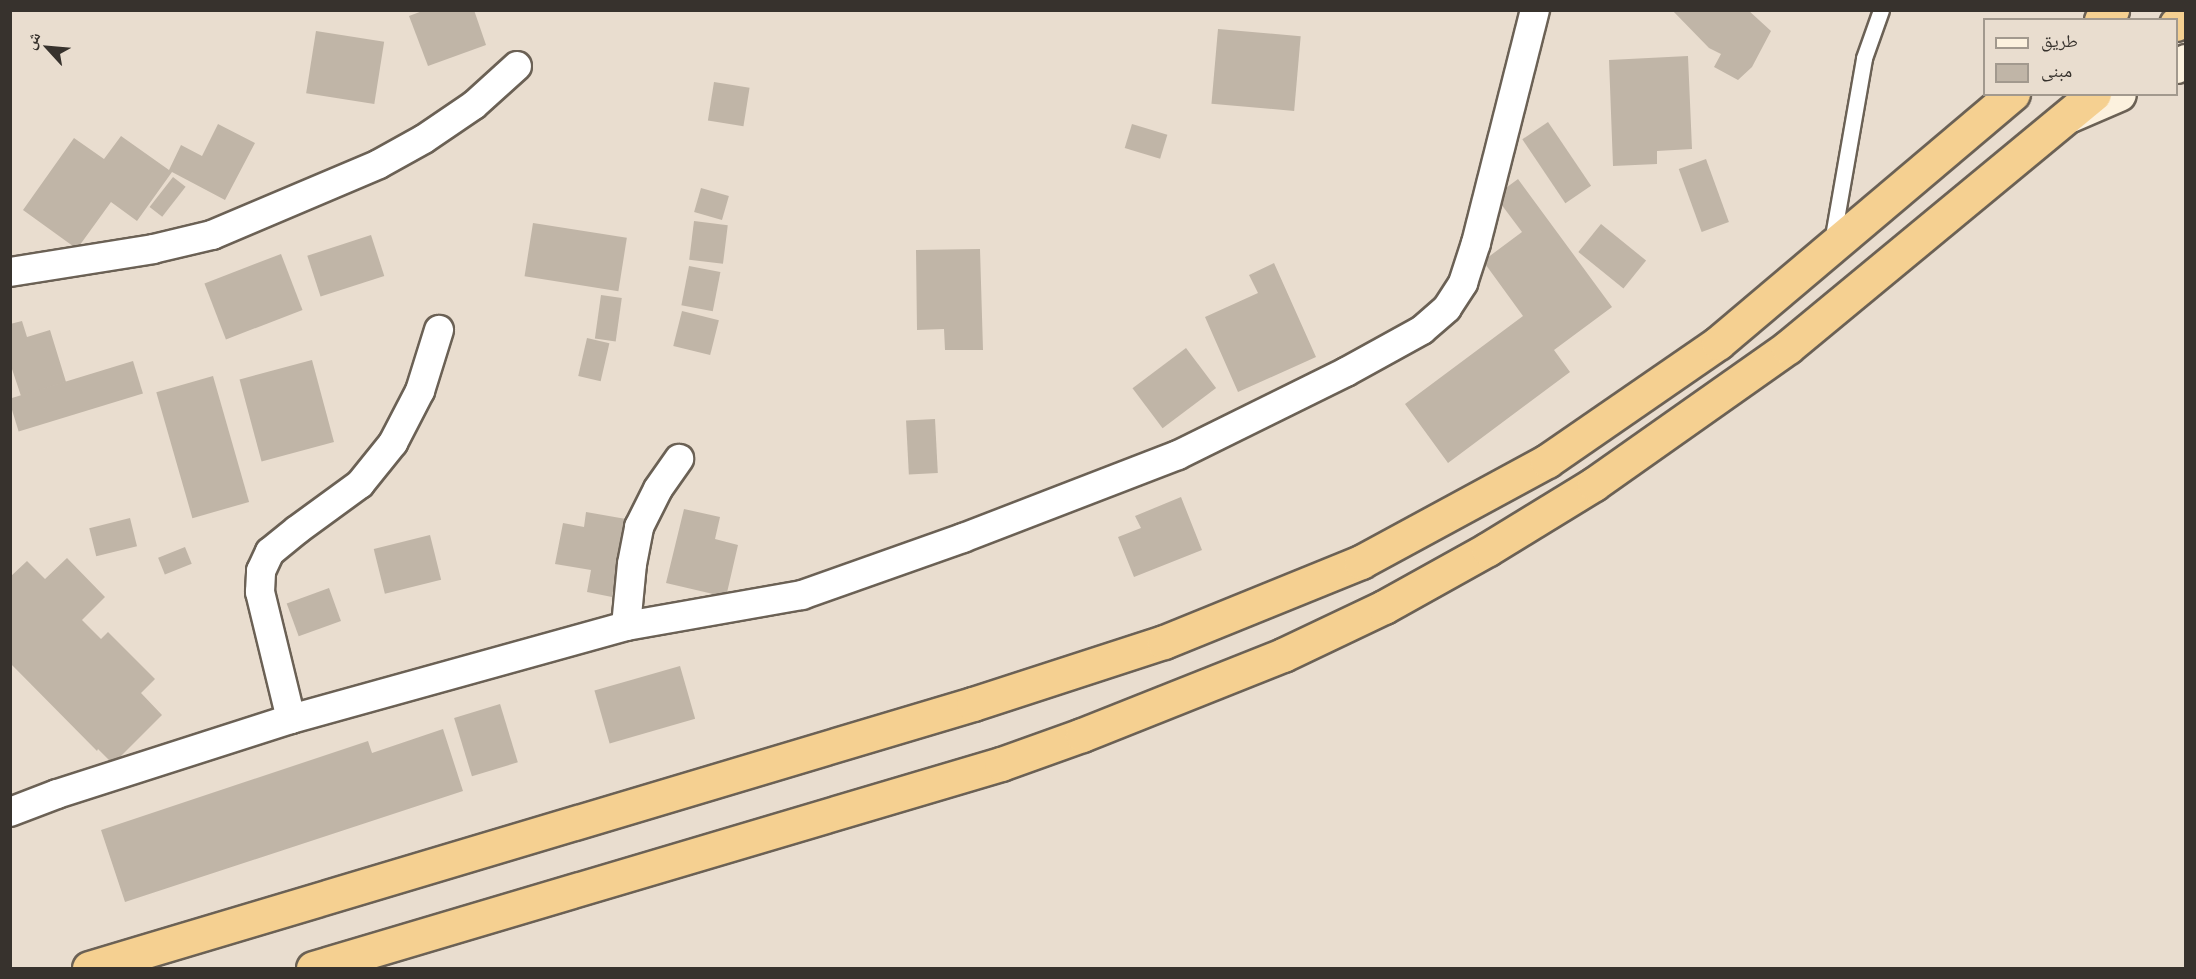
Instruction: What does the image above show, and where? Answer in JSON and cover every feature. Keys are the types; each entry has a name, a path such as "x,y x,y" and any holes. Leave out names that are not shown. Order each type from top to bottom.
{"highway":[{"path":"89,969 973,704 1164,642 1361,562 1547,461 1718,343 2011,96"},
{"path":"313,969 1001,764 1082,735 1283,655 1384,607 1488,549 1594,484 1696,414 1788,347 2082,105"}],"main road":[{"path":"2082,105 2112,96"}],"street":[{"path":"10,812 57,794 291,719 626,626 802,595 963,538 1178,455 1346,372 1422,330 1447,308 1463,283 1535,10"},
{"path":"10,272 153,249 212,235 379,164 424,140 474,105 517,66"},
{"path":"291,719 260,592 261,571 270,552 360,484 393,443 420,391 439,330"},
{"path":"626,626 632,564 639,527 658,489 679,459"}],"lane":[{"path":"1831,249 1863,58 1881,10"}],"building":[{"path":"425,10 474,10 486,45 428,66 409,16"},
{"path":"1672,10 1748,10 1771,31 1752,67 1738,80 1714,67 1721,54 1709,48"},
{"path":"1218,29 1301,36 1294,111 1211,104"},
{"path":"316,31 384,42 374,104 306,93"},
{"path":"1688,56 1692,149 1657,151 1657,164 1613,166 1609,60"},
{"path":"714,82 750,88 743,126 708,121"},
{"path":"1548,122 1591,186 1565,203 1522,139"},
{"path":"218,124 255,143 225,200 172,172 137,221 111,202 77,249 23,210 74,138 104,159 121,136 169,170 181,145 202,156"},
{"path":"1132,124 1167,135 1160,159 1125,148"},
{"path":"1706,159 1729,222 1702,232 1679,169"},
{"path":"173,177 186,187 162,217 150,207"},
{"path":"1518,179 1612,307 1554,350 1570,372 1448,463 1405,404 1523,316 1483,261 1522,232 1495,196"},
{"path":"701,188 729,196 722,220 694,212"},
{"path":"694,221 728,225 723,264 689,260"},
{"path":"533,223 627,238 618,291 525,276"},
{"path":"1601,224 1646,261 1623,288 1578,252"},
{"path":"371,235 384,276 321,297 307,256"},
{"path":"980,249 983,350 945,350 944,329 917,330 916,250"},
{"path":"281,254 303,310 226,339 204,283"},
{"path":"1274,263 1316,357 1238,392 1205,317 1258,293 1249,275"},
{"path":"689,266 720,272 713,311 681,305"},
{"path":"601,295 622,298 616,341 595,339"},
{"path":"682,311 719,320 710,355 673,346"},
{"path":"22,321 27,337 50,330 66,382 21,396 10,363 10,324"},
{"path":"587,338 609,343 601,381 578,376"},
{"path":"1186,348 1216,388 1163,428 1132,388"},
{"path":"312,360 334,442 262,462 240,379"},
{"path":"133,361 143,394 19,432 10,399"},
{"path":"213,376 249,502 192,518 156,392"},
{"path":"935,419 938,473 909,474 906,421"},
{"path":"1181,497 1202,550 1134,577 1118,537 1141,528 1135,516"},
{"path":"684,509 720,517 715,539 738,545 726,597 666,583"},
{"path":"586,512 626,519 612,597 587,592 591,570 555,564 563,523 584,527"},
{"path":"130,518 137,546 96,556 89,528"},
{"path":"430,535 441,580 385,594 374,549"},
{"path":"185,547 192,564 165,575 158,558"},
{"path":"67,558 105,597 82,620 101,639 108,632 155,679 141,693 162,715 113,764 98,749 97,751 10,663 10,577 27,561 45,579"},
{"path":"329,588 341,621 299,636 287,603"},
{"path":"680,666 695,719 610,743 594,691"},
{"path":"500,704 518,762 472,776 454,718"},
{"path":"443,729 463,791 125,902 101,830 368,741 372,753"}]}
